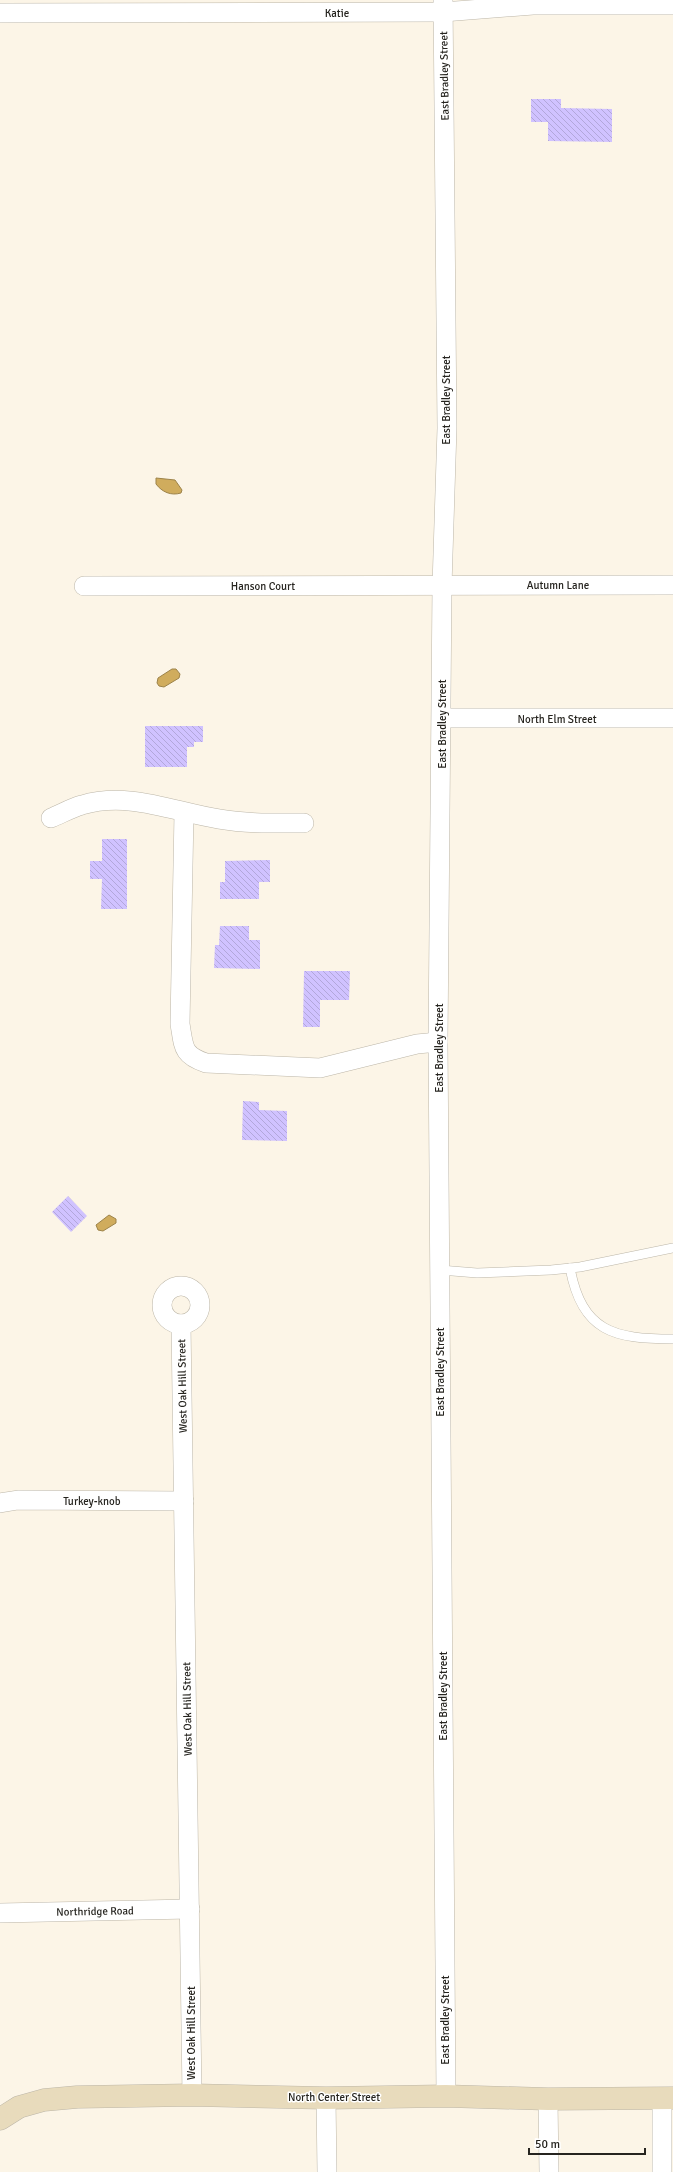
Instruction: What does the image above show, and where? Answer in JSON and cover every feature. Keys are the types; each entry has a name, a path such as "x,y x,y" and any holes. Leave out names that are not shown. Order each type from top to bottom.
{"street":[{"name":"Katie","path":"0,13 443,6 673,5"},
{"name":"East Bradley Street","path":"443,6 447,428 442,586 438,1042 446,2096"},
{"name":"Autumn Lane","path":"442,586 673,585"},
{"name":"Hanson Court","path":"84,586 442,586"},
{"name":"North Elm Street","path":"442,718 673,718"},
{"path":"51,818 82,805 108,801 137,800 184,813 246,823 304,823"},
{"path":"184,813 180,1024 186,1054 193,1059 206,1063 320,1068 417,1044 438,1042"},
{"name":"West Oak Hill Street","path":"181,1324 192,2095"},
{"name":"Turkey-knob","path":"0,1503 18,1500 184,1501"},
{"name":"Northridge Road","path":"0,1913 190,1909"},
{"name":"North Center Street","path":"0,2119 19,2107 44,2100 77,2097 192,2095 326,2098 446,2096 548,2099 668,2098"},
{"path":"326,2098 327,2172"},
{"path":"662,2172 668,2098"},
{"path":"548,2099 549,2172"}],"lane":[{"path":"440,1270 477,1273 570,1268 673,1248"},
{"path":"570,1268 573,1283 580,1301 588,1314 601,1326 638,1339 673,1339"}],"shaded area":[{"path":"156,478 175,480 182,490 181,493 170,494 164,491 156,484"},
{"path":"172,669 176,669 180,674 179,678 164,687 159,686 157,683 158,678"},
{"path":"109,1215 116,1219 116,1223 103,1231 98,1230 96,1225"}],"building":[{"path":"531,99 561,99 561,108 612,109 612,142 548,141 548,122 531,122"},
{"path":"145,726 203,726 203,742 194,742 194,747 187,747 187,767 145,767"},
{"path":"102,839 127,839 127,909 101,909 102,879 90,879 90,861 102,861"},
{"path":"270,860 270,882 259,882 259,899 220,899 220,882 225,882 225,861"},
{"path":"220,926 249,926 249,940 260,940 260,969 214,968 215,945 219,945"},
{"path":"304,971 350,971 349,1000 320,1000 320,1027 303,1027"},
{"path":"243,1101 259,1102 259,1110 287,1111 287,1141 242,1140"},
{"path":"68,1196 87,1216 71,1232 52,1212"}]}
